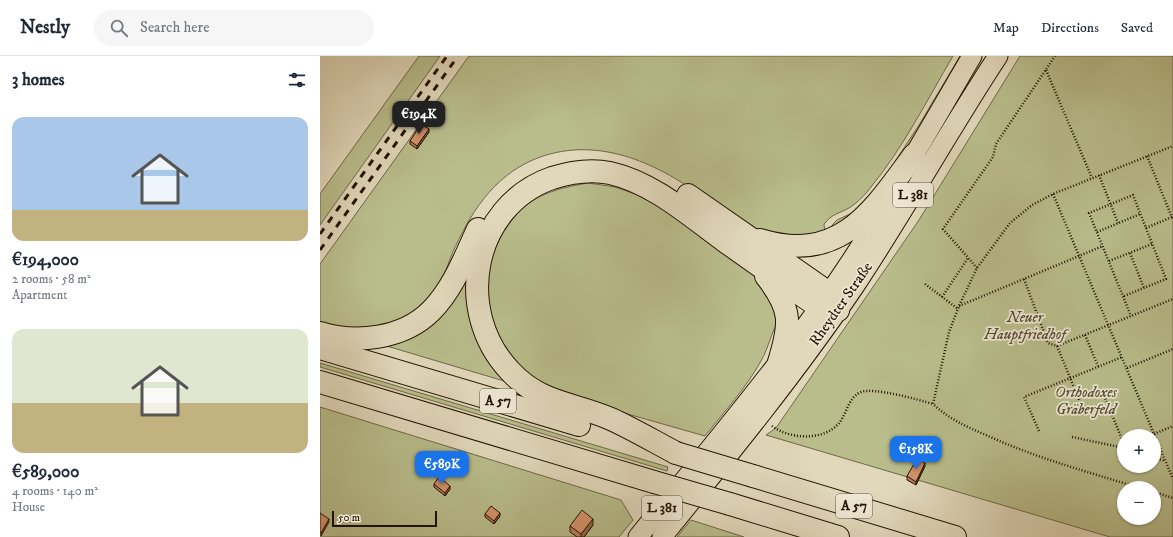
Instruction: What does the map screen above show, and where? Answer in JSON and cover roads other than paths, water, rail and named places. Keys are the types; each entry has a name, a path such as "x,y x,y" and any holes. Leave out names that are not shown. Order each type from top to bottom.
{"highway":[{"path":"741,233 782,246 805,247 830,240 847,232 867,216 914,155"},
{"path":"320,333 357,340 387,335 411,325 430,311 447,291 482,223 496,203 516,184 537,171 562,163 588,159 611,161 630,166 651,174 682,192 741,233 829,303"},
{"path":"676,453 610,418 557,402 538,393 531,389 506,367 495,352 483,328 477,302 477,276 482,252 491,228 506,208 522,193 541,182 563,174 586,171 608,173 630,178 675,204 756,264 829,303"},
{"path":"756,264 775,287 784,304 788,325 779,362"},
{"name":"A 57","path":"320,348 955,537"},
{"name":"A 57","path":"320,382 838,537"},
{"path":"780,520 808,537"}],"main road":[{"name":"Rheydter Straße","path":"662,537 759,416 829,303 972,56"},
{"name":"Rheydter Straße","path":"638,537 779,362 888,234 998,56"}],"railway":[{"path":"320,234 447,56"},
{"path":"320,250 458,56"}],"park label":[{"name":"Neuer Hauptfriedhof","path":"1025,326"},
{"name":"Orthodoxes Gräberfeld","path":"1086,400"}]}
